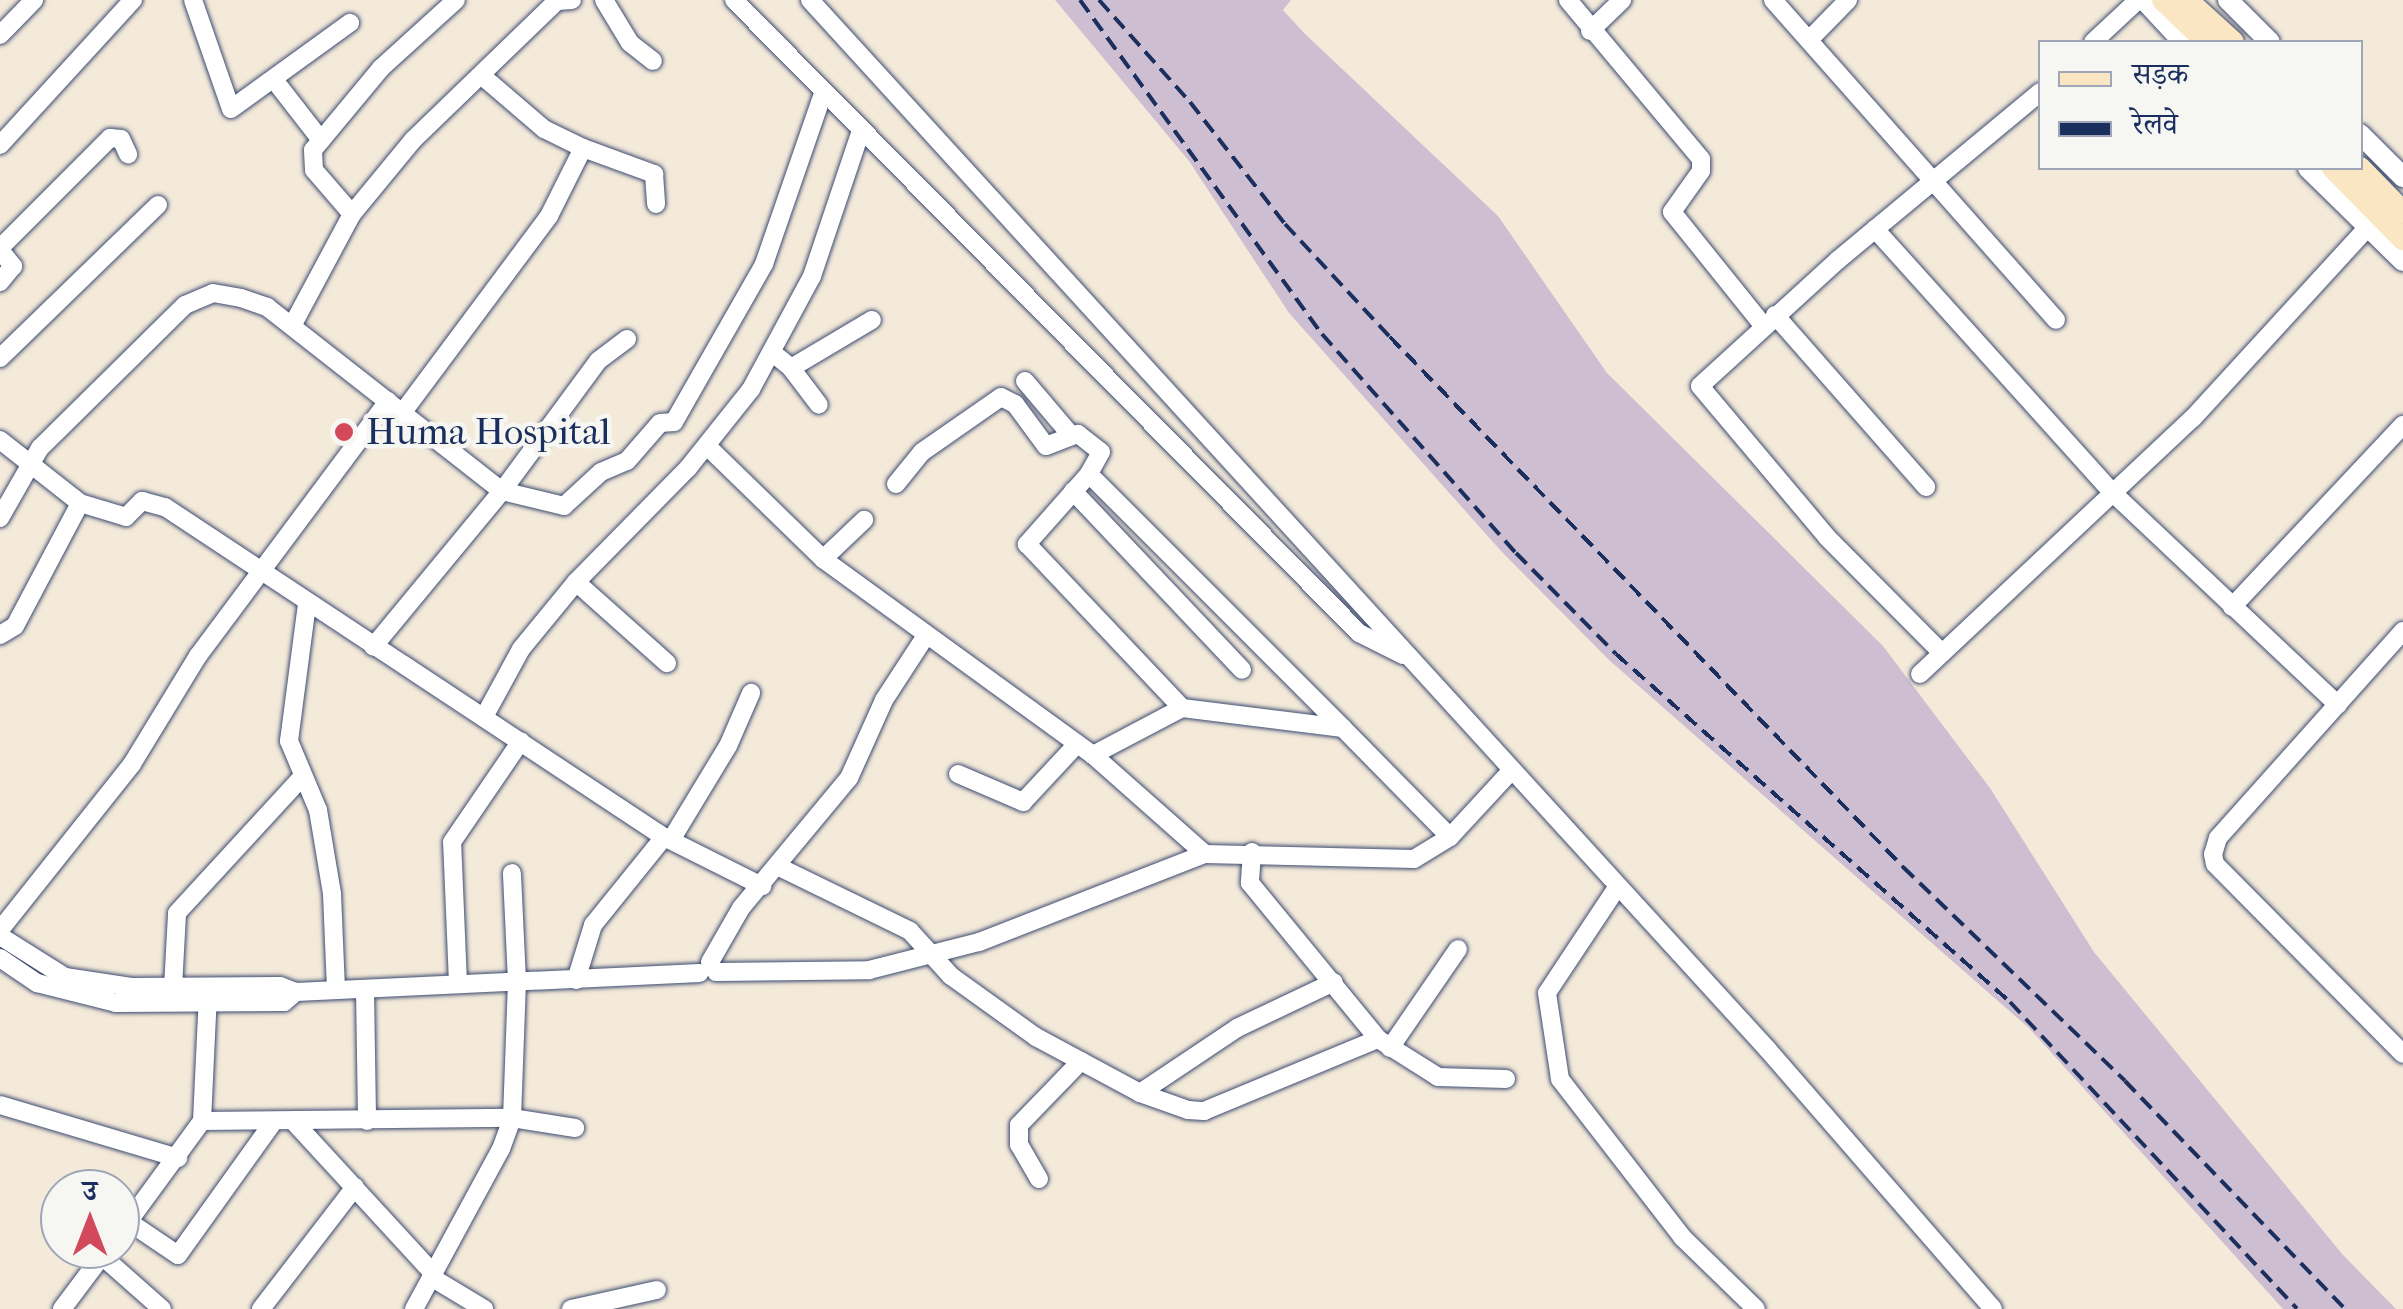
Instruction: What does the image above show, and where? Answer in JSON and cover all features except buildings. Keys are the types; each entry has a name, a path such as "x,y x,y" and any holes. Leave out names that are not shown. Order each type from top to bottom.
{"main road":[{"path":"2164,0 2205,40"},
{"path":"2187,0 2231,40"},
{"path":"2335,170 2403,239"},
{"path":"2362,170 2403,212"}],"street":[{"path":"0,35 34,0"},
{"path":"0,145 132,0"},
{"path":"193,0 226,106 237,110 350,24"},
{"path":"352,214 314,170 313,150 380,68 456,0"},
{"path":"292,326 352,214 413,140 557,1 572,0"},
{"path":"604,0 630,42 654,61"},
{"path":"734,0 822,94 1359,634 1408,657"},
{"path":"810,0 1618,886 1993,1309"},
{"path":"1568,0 1590,31 1701,159 1701,171 1672,212 1926,487"},
{"path":"1590,31 1622,0"},
{"path":"1773,0 2056,320"},
{"path":"1810,40 1848,0"},
{"path":"2096,40 2141,0 2182,40"},
{"path":"2228,0 2268,40"},
{"path":"481,74 544,128 584,148 654,174 656,204"},
{"path":"275,81 322,140"},
{"path":"2,510 28,467 92,393 185,304 214,293 241,298 292,326 502,491 564,506 601,472 627,461 660,423 674,422 764,264 822,94"},
{"path":"1942,654 1703,398 1702,382 1875,229 2038,94"},
{"path":"484,717 522,649 576,582 707,446 774,354 812,276 862,130"},
{"path":"2363,137 2403,177"},
{"path":"0,282 13,266 0,249 110,138 121,139 128,154"},
{"path":"208,996 173,988 96,992 38,964 0,933 132,764 168,698 263,572 549,216 584,148"},
{"path":"2310,170 2403,262"},
{"path":"0,358 158,205"},
{"path":"1920,674 2193,418 2368,226"},
{"path":"1875,229 2113,493 2338,705"},
{"path":"791,368 872,320"},
{"path":"372,647 502,491 598,361 627,338"},
{"path":"774,354 791,368 819,405"},
{"path":"1025,381 1070,434 1101,452 1088,474 1028,538 1030,551 1182,708"},
{"path":"896,484 922,452 1001,398 1015,404 1046,446 1070,434"},
{"path":"2232,608 2403,425"},
{"path":"0,440 28,467 80,503 126,517 138,502 153,502 668,838 762,886"},
{"path":"707,446 822,559 1085,750 1205,854"},
{"path":"1088,474 1450,836"},
{"path":"1073,491 1242,670"},
{"path":"0,635 15,626 80,503"},
{"path":"822,559 864,520"},
{"path":"576,582 667,663"},
{"path":"308,604 289,733 318,810 332,894 336,990"},
{"path":"2403,631 2218,838 2213,854 2216,864 2403,1054"},
{"path":"709,969 726,929 850,778 884,700 925,637"},
{"path":"576,980 594,925 668,838 728,746 750,694"},
{"path":"958,774 1023,802 1085,750 1182,708 1343,728"},
{"path":"458,983 452,842 521,741"},
{"path":"0,958 37,983 96,992 208,996 576,980 709,969 869,970 931,954 1205,854 1252,852 1414,859 1450,836 1512,770"},
{"path":"173,988 177,914 302,776"},
{"path":"1252,852 1250,884 1384,1044 1438,1077 1506,1078"},
{"path":"777,866 910,931 993,1009 1080,1061 1140,1093 1204,1111 1384,1044 1458,948"},
{"path":"414,1309 512,1118 517,981 512,872"},
{"path":"1618,886 1547,993 1560,1079 1682,1238 1756,1309"},
{"path":"1140,1093 1236,1028 1334,982"},
{"path":"365,990 367,1121"},
{"path":"140,1207 202,1121 208,996"},
{"path":"1038,1180 1019,1145 1018,1125 1080,1061"},
{"path":"0,1106 178,1158"},
{"path":"202,1121 271,1125 512,1118 575,1128"},
{"path":"295,1124 432,1275 484,1309"},
{"path":"140,1235 178,1255 271,1125"},
{"path":"261,1309 355,1187"},
{"path":"62,1309 92,1269"},
{"path":"122,1269 162,1309"},
{"path":"571,1309 657,1290"}],"shaded area":[{"path":"1055,0 1291,0 1283,10 1304,33 1498,216 1607,373 1883,646 1990,788 2094,952 2343,1255 2396,1309 2283,1309 2030,1029 1609,660 1501,551 1289,313 1189,161"}],"railway":[{"path":"1080,0 1322,334 1516,553 1616,654 2010,1002 2297,1309"},
{"path":"1099,0 1190,102 1285,224 1390,337 1903,867 2125,1081 2345,1309"}],"place":[{"name":"Huma Hospital","path":"344,432"}]}
